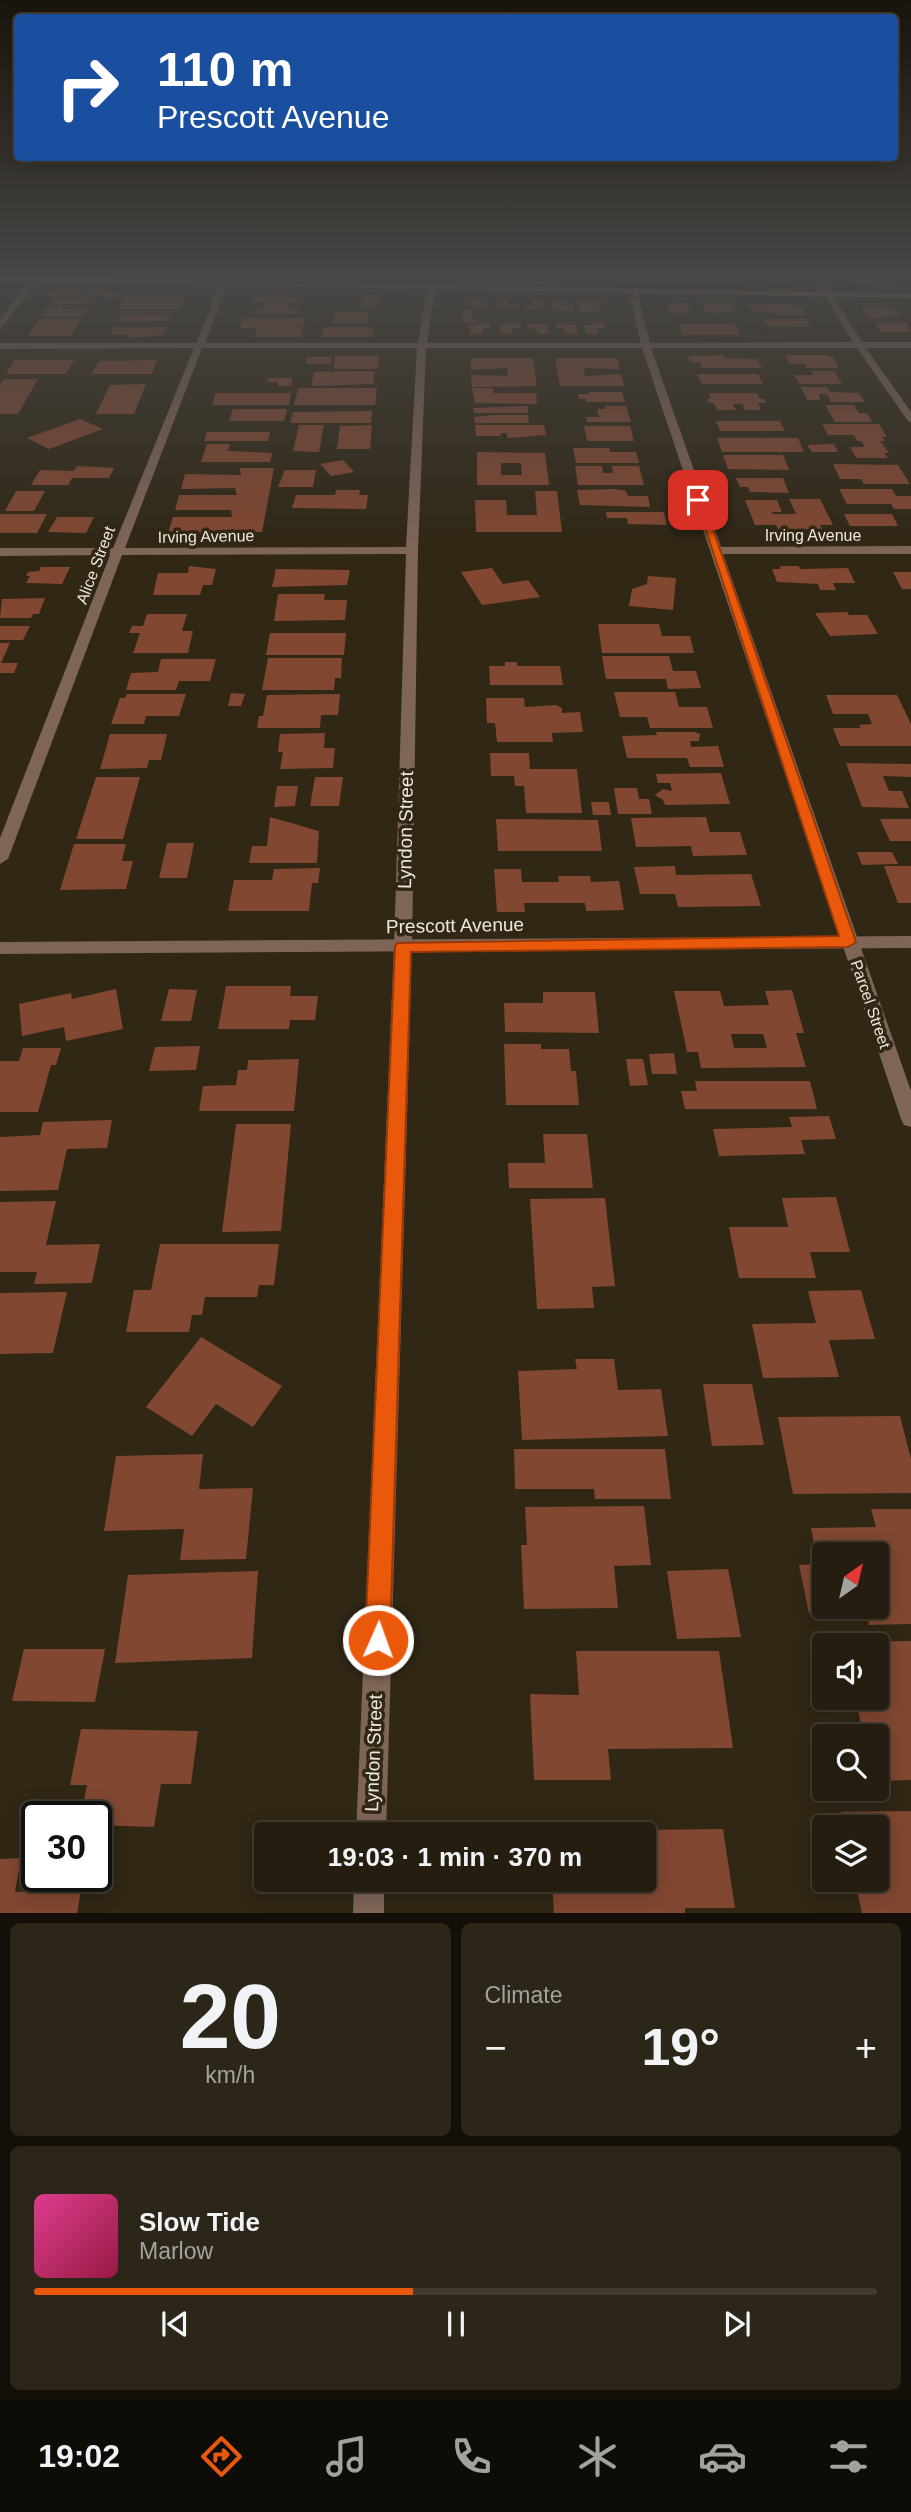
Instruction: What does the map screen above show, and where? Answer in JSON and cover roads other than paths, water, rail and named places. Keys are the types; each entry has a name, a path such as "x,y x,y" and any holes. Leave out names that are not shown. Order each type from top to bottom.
{"street":[{"name":"Alice Street","path":"0,859 191,366"},
{"name":"Lyndon Street","path":"370,1822 403,947 412,550 421,366"},
{"name":"Parcel Street","path":"653,366 848,942 911,1119"},
{"path":"874,366 911,419"},
{"name":"Irving Avenue","path":"0,552 412,550"},
{"name":"Irving Avenue","path":"716,551 911,550"},
{"name":"Prescott Avenue","path":"0,948 911,942"},
{"path":"368,1913 369,1892"}]}
